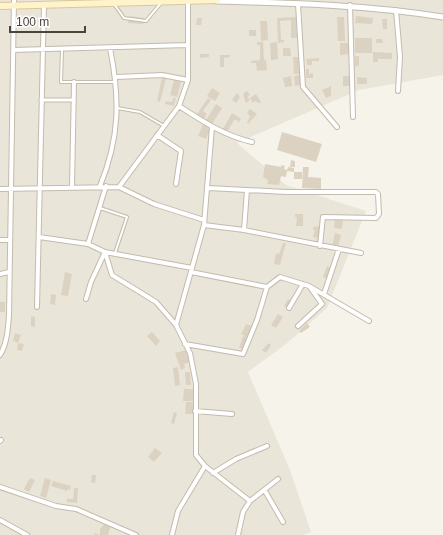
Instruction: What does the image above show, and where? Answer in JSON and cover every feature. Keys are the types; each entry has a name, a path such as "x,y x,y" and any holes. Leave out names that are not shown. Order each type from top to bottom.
{"main road":[{"path":"0,6 13,3 44,5 81,2 113,3 135,1 216,1"}],"street":[{"path":"119,187 178,106 188,80 188,1"},
{"path":"216,1 350,5 396,9 443,16"},
{"path":"0,355 8,332 13,3"},
{"path":"298,4 303,87 338,127"},
{"path":"37,307 40,188 40,100 44,5"},
{"path":"350,5 354,118"},
{"path":"396,9 400,57 398,91"},
{"path":"13,50 188,45"},
{"path":"100,186 112,154 115,139 116,79 110,48"},
{"path":"116,79 162,75 188,80"},
{"path":"72,187 72,100 74,82"},
{"path":"40,100 72,100"},
{"path":"178,106 212,127 238,139 252,142"},
{"path":"176,325 204,222 212,127"},
{"path":"157,135 181,151 176,184"},
{"path":"0,189 100,186 119,187 154,204 204,222 361,254"},
{"path":"88,244 106,186"},
{"path":"208,188 376,192 378,194 379,214 376,218 323,217 320,246"},
{"path":"244,230 246,190"},
{"path":"39,237 88,244 106,252 267,288"},
{"path":"0,240 10,240"},
{"path":"324,294 339,249"},
{"path":"86,298 91,282 106,252"},
{"path":"106,252 112,275 156,302 176,325 190,353 196,384 196,455 213,473 250,501"},
{"path":"0,274 10,272"},
{"path":"185,344 243,354 257,320 267,288 280,277 309,286 369,321"},
{"path":"289,308 303,284"},
{"path":"298,326 322,304 309,286"},
{"path":"195,411 232,414"},
{"path":"213,473 236,459 267,446"},
{"path":"172,535 178,511 205,466"},
{"path":"238,535 243,512 250,501 265,491 278,479"},
{"path":"0,487 56,506 76,509 136,535"},
{"path":"265,491 283,522"},
{"path":"0,520 27,535"}],"lane":[{"path":"113,3 124,18 146,21 162,2"},
{"path":"62,49 61,82 116,79"},
{"path":"116,108 140,112 164,126"},
{"path":"100,208 128,217 114,253"}],"shaded area":[{"path":"0,0 443,0 443,75 359,90 237,143 286,185 366,211 327,308 286,344 248,372 290,470 311,532 303,535 0,535"}],"building":[{"path":"129,16 144,18 143,24 128,23"},
{"path":"356,16 373,18 372,24 355,23"},
{"path":"296,17 297,38 291,38 291,20 280,21 281,40 284,40 284,42 278,43 277,18"},
{"path":"337,17 344,17 345,41 338,41"},
{"path":"197,18 202,18 201,25 196,25"},
{"path":"382,19 387,19 387,29 383,29"},
{"path":"260,21 267,21 268,40 261,41"},
{"path":"249,30 256,30 256,36 249,36"},
{"path":"355,38 372,38 372,53 355,53"},
{"path":"376,39 382,39 383,43 376,43"},
{"path":"257,42 263,42 264,60 266,60 267,70 257,71 256,63 251,63 251,61 260,60 260,45 257,45"},
{"path":"277,42 278,59 271,60 270,43"},
{"path":"340,43 349,43 349,54 340,55"},
{"path":"283,48 290,48 291,56 283,56"},
{"path":"373,52 392,53 392,59 378,59 378,62 373,62"},
{"path":"200,54 209,54 209,57 200,58"},
{"path":"220,55 230,55 230,57 224,58 224,67 220,67"},
{"path":"355,56 359,56 359,66 355,66"},
{"path":"293,57 299,57 300,74 294,74"},
{"path":"319,58 319,61 312,61 312,65 307,65 306,59"},
{"path":"306,69 309,69 309,74 313,73 313,78 306,78"},
{"path":"300,75 301,85 295,86 294,76"},
{"path":"291,76 292,86 285,87 283,78"},
{"path":"343,76 350,76 351,86 343,86"},
{"path":"357,77 367,78 367,84 357,84"},
{"path":"162,78 166,78 160,102 157,101"},
{"path":"174,80 181,82 177,97 170,95"},
{"path":"331,86 331,96 326,98 322,90"},
{"path":"212,88 220,93 215,101 207,96"},
{"path":"247,91 250,95 247,97 250,100 246,103 243,94"},
{"path":"237,93 240,97 236,103 232,100"},
{"path":"256,94 261,102 259,103 255,101 253,103 250,98"},
{"path":"173,98 176,98 174,106 165,104 166,101 172,102"},
{"path":"208,98 211,100 203,111 207,114 204,119 197,114"},
{"path":"216,104 222,108 212,124 206,120"},
{"path":"250,109 257,114 248,124 247,123 250,116 247,113"},
{"path":"232,113 241,119 238,123 237,120 234,120 227,132 223,129"},
{"path":"203,124 211,127 206,139 198,136"},
{"path":"282,132 322,144 316,162 277,150"},
{"path":"291,160 295,161 295,167 290,167"},
{"path":"265,164 281,167 281,165 285,166 284,169 287,170 288,167 294,168 294,172 287,171 286,177 281,176 279,185 267,184 268,180 263,177"},
{"path":"303,167 309,167 308,177 321,178 321,189 302,188"},
{"path":"294,172 302,172 302,179 294,179"},
{"path":"295,214 303,214 303,226 296,226 297,217 295,217"},
{"path":"335,219 343,220 342,229 334,228"},
{"path":"321,226 318,243 316,243 317,238 313,237 315,230 313,230 313,227"},
{"path":"335,233 341,235 338,247 332,246"},
{"path":"283,243 286,243 280,265 274,264 276,253 279,254"},
{"path":"327,266 331,268 327,279 323,277"},
{"path":"65,272 72,274 68,296 61,295"},
{"path":"51,294 56,295 55,305 50,304"},
{"path":"288,299 292,301 287,308 284,306"},
{"path":"0,302 5,302 5,312 0,312"},
{"path":"278,314 283,317 276,328 271,325"},
{"path":"31,316 35,317 35,327 31,326"},
{"path":"307,323 310,327 301,333 299,331"},
{"path":"246,324 252,326 247,337 241,334"},
{"path":"152,332 160,341 156,346 147,336"},
{"path":"15,333 21,335 18,343 13,341"},
{"path":"243,336 247,337 243,349 239,348"},
{"path":"18,343 24,344 22,351 17,350"},
{"path":"269,343 271,345 266,353 262,350"},
{"path":"186,350 190,362 184,364 185,368 181,370 175,353"},
{"path":"178,367 180,385 175,386 173,368"},
{"path":"185,372 190,372 191,385 186,385"},
{"path":"184,389 193,389 193,401 183,401"},
{"path":"186,402 193,402 193,414 185,414"},
{"path":"174,412 177,413 174,424 171,423"},
{"path":"155,448 162,453 154,462 148,457"},
{"path":"92,475 96,475 95,483 91,482"},
{"path":"30,478 35,480 29,492 24,489"},
{"path":"45,478 51,480 46,498 40,496"},
{"path":"53,481 71,486 70,490 67,489 67,491 51,486"},
{"path":"74,488 78,488 77,503 67,502 67,499 73,499"},
{"path":"105,523 111,525 108,535 100,535 100,529"}]}
